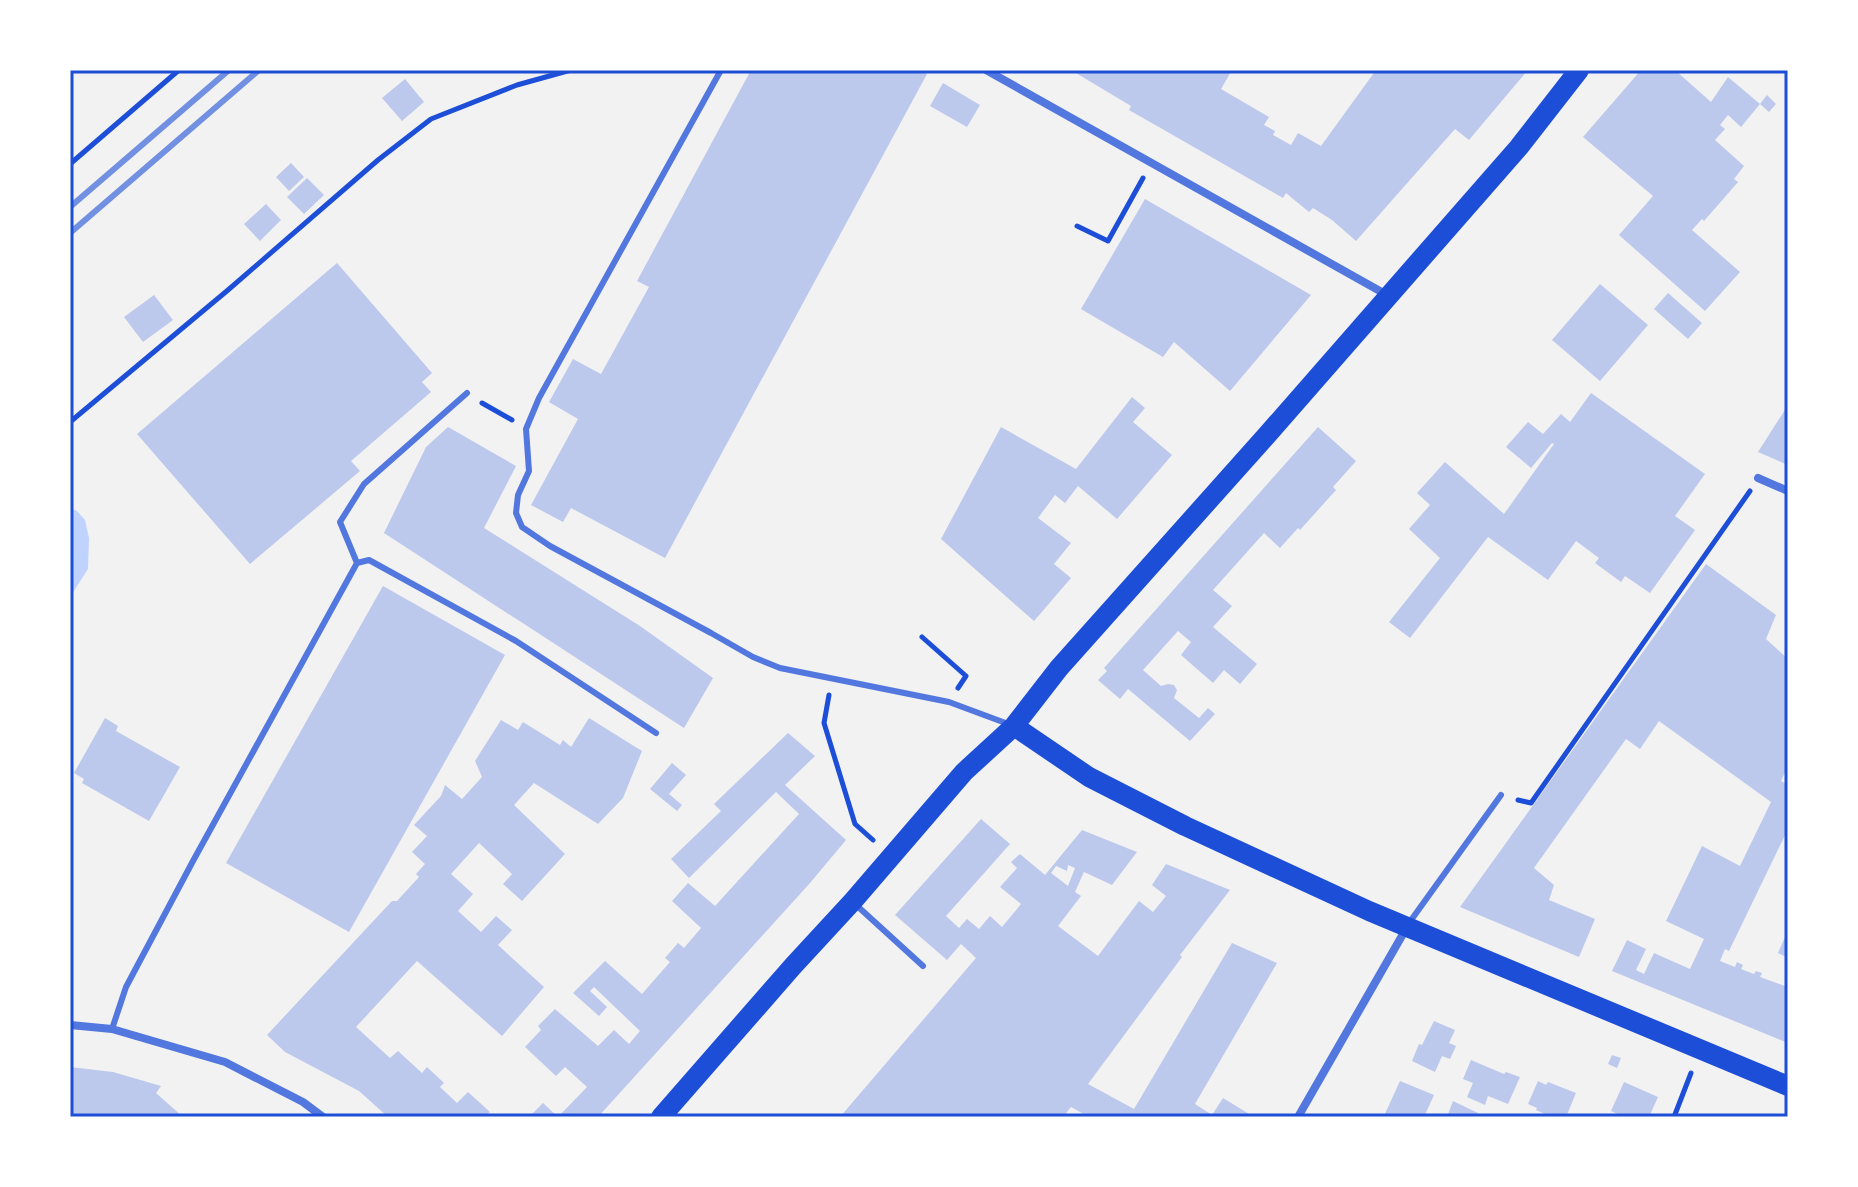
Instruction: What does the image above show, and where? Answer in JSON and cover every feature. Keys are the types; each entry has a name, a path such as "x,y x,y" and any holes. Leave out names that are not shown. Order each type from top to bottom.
{"main road":[{"path":"661,1117 964,772 1014,726 1059,668 1519,147 1579,70"},
{"path":"1014,726 1089,777 1212,838 1369,911 1788,1086"}],"street":[{"path":"986,70 1388,296"},
{"path":"1758,478 1788,491"},
{"path":"1298,1117 1407,926"},
{"path":"70,1025 112,1029 225,1062 303,1102 323,1117"}],"lane":[{"path":"721,70 539,398 526,429 529,471 518,495 516,513 522,527 550,546 753,657 780,668 949,702 1014,726"},
{"path":"357,563 340,522 364,484 467,393"},
{"path":"112,1029 126,987 357,563 369,560 516,641 656,733"},
{"path":"1407,926 1501,795"},
{"path":"853,901 923,966"}],"path":[{"path":"70,164 179,70"},
{"path":"70,422 378,160 431,119 517,85 571,70"},
{"path":"1077,226 1108,241 1152,163"},
{"path":"467,393 526,429"},
{"path":"1501,795 1531,803 1758,478"},
{"path":"922,637 966,676 949,702"},
{"path":"831,679 824,723 855,824 892,856"},
{"path":"1674,1117 1700,1050"}],"water":[{"path":"70,508 85,520 89,538 88,569 70,597"}],"building":[{"path":"751,70 920,70 927,74 665,558 571,508 563,522 531,505 578,419 549,402 573,359 601,374 649,287 637,281"},
{"path":"1071,70 1232,70 1221,89 1269,117 1264,125 1275,131 1273,135 1291,145 1298,133 1321,146 1376,70 1528,70 1469,140 1455,129 1356,241 1313,208 1309,212 1286,193 1283,198 1129,110 1131,106"},
{"path":"1641,70 1675,70 1711,102 1728,77 1760,104 1741,127 1728,115 1720,125 1725,129 1715,140 1744,166 1734,179 1738,182 1704,221 1702,219 1692,230 1740,272 1705,311 1619,235 1653,196 1583,137"},
{"path":"405,79 424,102 402,121 382,98"},
{"path":"943,83 980,105 967,127 930,106"},
{"path":"1767,95 1776,104 1769,112 1760,104"},
{"path":"291,163 304,177 289,191 276,177"},
{"path":"307,178 324,195 304,214 287,197"},
{"path":"1145,199 1311,295 1230,391 1174,342 1163,357 1081,309"},
{"path":"266,204 281,220 260,241 244,224"},
{"path":"337,263 432,373 422,382 431,392 351,461 360,471 250,564 137,434"},
{"path":"1600,284 1648,325 1600,381 1552,340"},
{"path":"1668,293 1702,323 1688,339 1654,309"},
{"path":"154,295 173,320 143,342 124,317"},
{"path":"1591,393 1705,474 1675,516 1695,530 1650,593 1625,576 1621,582 1595,563 1599,558 1576,541 1548,580 1488,537 1410,638 1389,622 1440,558 1409,529 1430,505 1417,493 1445,462 1504,514 1554,444 1531,468 1506,447 1528,422 1543,434 1561,414 1570,422"},
{"path":"1132,397 1145,408 1133,422 1172,455 1117,519 1078,486 1065,503 1055,495 1038,518 1071,543 1054,564 1071,578 1034,621 941,539 1001,427 1076,469"},
{"path":"1788,405 1788,465 1758,452"},
{"path":"448,427 516,466 484,528 640,626 713,678 684,728 384,533 426,447"},
{"path":"1318,427 1356,461 1333,487 1336,490 1300,530 1298,528 1280,548 1264,533 1213,590 1232,606 1213,627 1257,664 1240,684 1224,670 1213,683 1181,655 1191,642 1178,631 1143,670 1161,686 1174,685 1177,690 1174,698 1199,718 1208,708 1215,714 1190,741 1128,689 1120,699 1098,680 1107,671 1104,668"},
{"path":"1706,564 1776,615 1766,639 1788,659 1788,766 1781,781 1788,785 1788,829 1729,951 1725,949 1720,961 1735,967 1737,962 1743,965 1741,969 1754,974 1756,971 1762,973 1760,977 1788,987 1788,1043 1612,971 1627,940 1646,949 1636,970 1644,974 1654,953 1690,969 1704,939 1666,921 1702,846 1740,866 1771,802 1659,721 1640,749 1626,739 1534,868 1554,885 1549,900 1595,919 1579,957 1460,907"},
{"path":"383,586 505,655 349,932 226,863"},
{"path":"105,718 118,726 116,731 180,767 149,821 82,783 84,779 74,773"},
{"path":"589,718 642,751 623,798 598,824 534,783 514,805 565,854 522,901 503,884 512,874 479,843 451,874 473,894 458,911 481,932 496,916 512,930 498,945 544,987 502,1036 417,961 356,1027 390,1058 398,1051 422,1073 427,1067 444,1083 440,1087 457,1103 468,1092 490,1112 485,1117 388,1117 359,1091 285,1052 267,1035 392,901 397,901 419,877 416,874 425,864 412,852 427,836 414,825 441,796 445,785 462,799 482,777 475,761 501,720 518,730 523,722 560,745 563,740 571,747"},
{"path":"788,733 815,756 785,785 846,840 598,1117 558,1117 587,1087 565,1067 556,1076 525,1047 541,1030 538,1026 555,1009 598,1046 614,1030 629,1044 640,1031 594,987 590,991 607,1007 599,1016 573,993 605,961 642,994 670,962 665,958 678,943 684,948 701,928 672,901 688,883 715,906 799,814 776,792 689,878 671,859 721,811 714,804"},
{"path":"672,763 686,775 669,794 682,805 677,811 650,789"},
{"path":"981,819 1010,844 946,916 959,928 967,919 979,929 990,916 1002,927 1021,904 1000,887 1017,868 1011,862 1020,854 1045,875 1082,830 1137,852 1112,885 1084,872 1075,892 1081,896 1058,926 1098,956 1139,901 1153,912 1166,896 1152,885 1166,864 1230,890 1088,1084 1134,1109 1232,943 1277,963 1195,1104 1212,1115 1223,1098 1254,1117 1089,1117 1071,1107 1063,1117 840,1117 976,958 961,944 947,960 895,915","holes":["1068,865 1075,868 1068,886 1051,873 1056,866 1067,871"]},
{"path":"1788,930 1788,958 1778,953"},
{"path":"1434,1021 1455,1030 1449,1043 1456,1046 1450,1059 1442,1056 1435,1072 1412,1061"},
{"path":"1612,1055 1621,1058 1617,1068 1608,1064"},
{"path":"1471,1060 1504,1074 1520,1077 1508,1104 1488,1096 1485,1105 1467,1097 1473,1083 1463,1079"},
{"path":"70,1067 113,1072 161,1086 156,1093 183,1117 70,1117"},
{"path":"1400,1081 1434,1095 1424,1117 1384,1116"},
{"path":"1538,1081 1576,1093 1566,1117 1552,1117 1528,1104"},
{"path":"1624,1082 1658,1097 1649,1117 1624,1117 1611,1111"},
{"path":"1453,1101 1478,1113 1476,1117 1447,1117"},
{"path":"543,1103 558,1117 529,1117"}],"railway":[{"path":"70,207 229,70"},
{"path":"70,233 259,70"}]}
